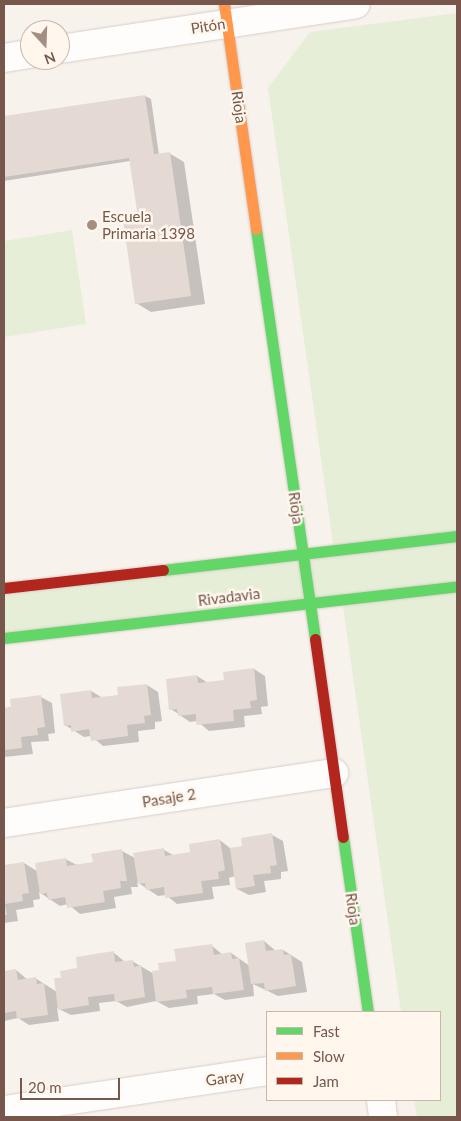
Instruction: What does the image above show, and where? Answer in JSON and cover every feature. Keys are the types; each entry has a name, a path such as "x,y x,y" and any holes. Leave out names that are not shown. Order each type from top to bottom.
{"street":[{"name":"Pitón","path":"70,47 225,14 356,4"},
{"name":"Rioja","path":"225,14 368,1011"},
{"path":"4,58 20,56"},
{"path":"4,588 457,536"},
{"name":"Rivadavia","path":"4,638 457,586"},
{"name":"Pasaje 2","path":"4,824 334,773"},
{"name":"Garay","path":"4,1110 266,1071"},
{"path":"381,1101 383,1117"}],"green space":[{"path":"457,13 457,1117 417,1117 414,1101 441,1101 441,1011 401,1011 342,599 4,638 4,588 334,550 268,88 310,32"},
{"path":"72,230 86,324 4,337 4,241"}],"building":[{"path":"145,95 154,154 170,152 191,296 135,304 122,213 137,211 129,158 4,177 4,116"},
{"path":"254,668 257,700 250,701 251,708 233,710 234,721 196,725 196,714 178,716 177,709 169,710 166,679 197,675 198,683 224,680 223,672"},
{"path":"147,684 151,715 144,716 145,723 127,725 128,736 91,741 89,729 71,732 71,725 64,726 60,694 91,690 92,698 118,695 117,687"},
{"path":"41,695 45,727 37,728 38,735 21,737 22,748 4,750 4,708 11,707 10,699"},
{"path":"272,833 277,865 270,866 271,873 253,875 255,886 236,889 230,848 242,846 241,838"},
{"path":"220,839 225,870 218,872 219,879 201,881 203,893 165,898 164,887 146,890 145,883 138,884 133,853 164,848 165,856 190,852 189,844"},
{"path":"122,849 127,881 120,881 121,888 103,891 105,902 67,908 65,897 48,900 47,893 40,894 35,863 66,858 67,866 93,862 91,854"},
{"path":"24,862 29,893 22,894 23,901 5,904 7,915 4,915 4,865"},
{"path":"264,940 266,951 283,949 284,955 291,954 296,986 265,991 264,983 251,984 245,943"},
{"path":"212,944 214,955 231,952 232,959 239,958 244,990 213,994 212,987 186,990 187,998 156,1002 152,971 159,970 158,963 176,961 174,949"},
{"path":"114,951 115,962 133,960 134,967 141,965 145,997 115,1002 114,994 88,997 89,1005 58,1010 54,978 61,978 60,971 77,968 76,957"},
{"path":"16,969 18,980 36,977 37,984 44,983 48,1015 17,1019 16,1011 4,1013 4,971"}],"traffic: fast":[{"path":"256,229 315,639"},
{"path":"163,570 457,536"},
{"path":"4,638 457,586"},
{"path":"343,837 368,1011"}],"traffic: slow":[{"path":"224,4 256,229"}],"traffic: jam":[{"path":"4,588 163,570"},
{"path":"315,639 343,837"}],"place":[{"name":"Escuela Primaria 1398","path":"92,225"}]}
